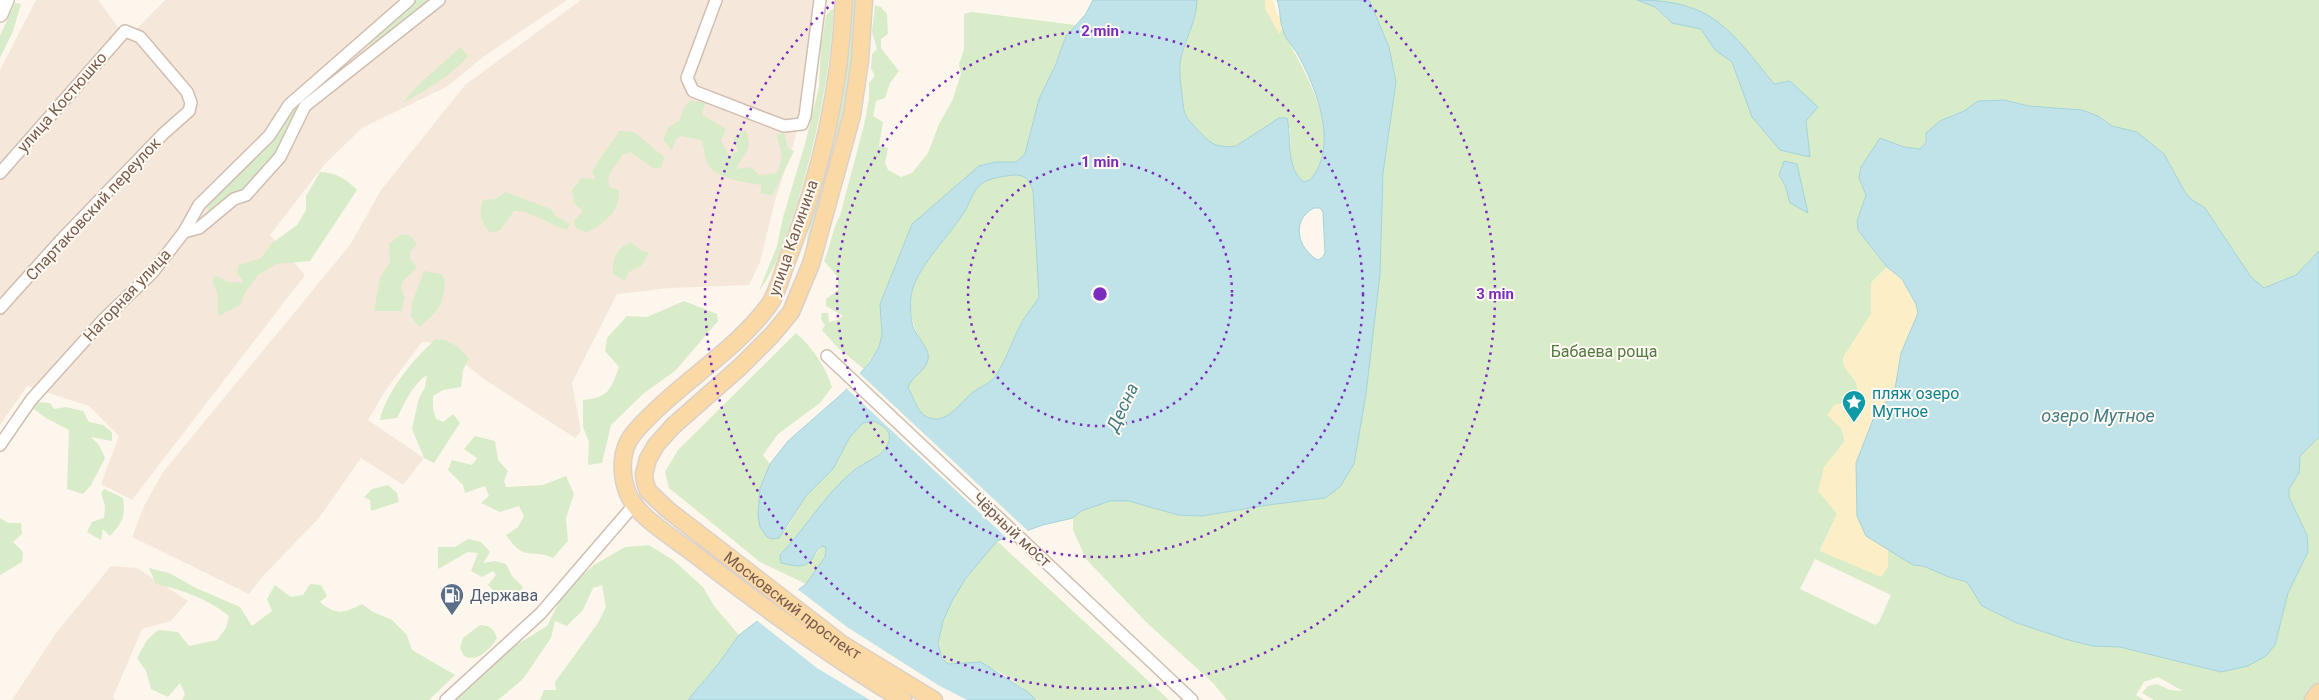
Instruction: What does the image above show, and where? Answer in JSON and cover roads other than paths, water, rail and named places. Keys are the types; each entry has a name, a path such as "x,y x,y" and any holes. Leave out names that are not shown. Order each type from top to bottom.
{"main road":[{"path":"0,14 6,0"},
{"name":"улица Калинина","path":"656,525 634,505 624,481 623,460 628,442 640,426 668,399 749,330 770,303 798,234 829,128 838,80 844,0"},
{"name":"улица Калинина","path":"663,506 648,491 644,474 648,459 656,445 673,426 740,367 772,335 791,312 811,264 852,115 859,67 864,0"},
{"name":"Московский проспект","path":"663,506 842,644 934,700"},
{"name":"Московский проспект","path":"656,525 763,607 833,657 903,700"},
{"path":"2313,700 2319,692"}],"street":[{"path":"184,232 199,205 270,136 289,105 409,0"},
{"name":"Нагорная улица","path":"0,445 31,400 104,319 152,274 184,232 199,228 234,199 246,195 280,157 305,106 440,0"},
{"path":"716,0 687,78 693,91 784,126 802,124 805,116 820,0"},
{"name":"Спартаковский переулок","path":"0,308 96,204 188,111 191,103 187,92 140,37 125,31"},
{"name":"улица Костюшко","path":"0,173 125,31"},
{"name":"Чёрный мост","path":"829,358 1192,700"},
{"path":"446,700 541,613 634,505"}],"water":[{"name":"Десна","path":"1093,0 1197,0 1195,16 1180,63 1183,105 1186,116 1209,141 1229,147 1236,146 1279,118 1287,118 1290,152 1294,169 1304,182 1310,180 1319,166 1323,151 1322,117 1304,67 1284,33 1277,0 1369,0 1389,47 1396,82 1383,173 1380,274 1366,394 1354,464 1340,487 1325,498 1202,516 1178,515 1129,501 1110,501 1081,511 1073,518 1043,525 997,541 966,578 952,601 943,621 938,643 942,658 948,664 981,662 1028,692 1036,700 688,700 719,663 739,635 806,584 825,557 826,547 820,547 812,559 802,566 781,563 780,555 844,479 858,467 886,449 889,436 884,427 874,421 863,423 850,437 833,469 806,496 779,538 772,539 767,537 760,527 758,515 760,488 770,464 788,441 844,392 870,362 879,347 882,335 880,304 912,224 979,166 995,162 1016,162 1025,154 1039,99 1055,66 1066,36 1085,15","holes":["1013,175 1026,178 1033,191 1039,297 1022,322 997,374 989,383 973,392 952,412 940,419 933,419 922,414 908,387 924,368 928,360 927,350 915,332 911,319 912,291 921,271 959,220 978,187 992,179","1314,208 1320,208 1323,212 1325,253 1318,260 1305,249 1301,242 1300,234 1302,219"]},
{"path":"1637,0 1663,1 1702,12 1718,22 1745,48 1774,84 1790,81 1818,107 1806,121 1810,157 1780,150 1752,117 1732,62 1715,50 1701,29 1672,23 1655,7"},
{"name":"озеро Мутное","path":"2004,100 2029,106 2082,110 2098,116 2112,126 2137,132 2164,154 2185,192 2191,199 2205,208 2251,277 2264,288 2296,275 2319,251 2319,437 2300,456 2299,473 2289,489 2289,497 2307,535 2308,552 2288,593 2275,645 2266,656 2248,666 2221,672 2120,647 2092,646 2017,623 1982,606 1967,582 1923,566 1913,565 1866,536 1857,516 1856,463 1874,417 1895,389 1901,353 1918,313 1916,304 1902,279 1887,267 1858,230 1857,221 1866,195 1859,178 1861,167 1880,138 1904,147 1920,149 1926,142 1926,133 1940,121 1964,111 1978,101"},
{"path":"1784,161 1797,164 1808,213 1790,203 1785,185 1779,175"}],"place":[{"name":"пляж озеро Мутное","path":"1854,423"},
{"name":"Держава","path":"452,616"}],"park label":[{"name":"Бабаева роща","path":"1604,351"}]}
